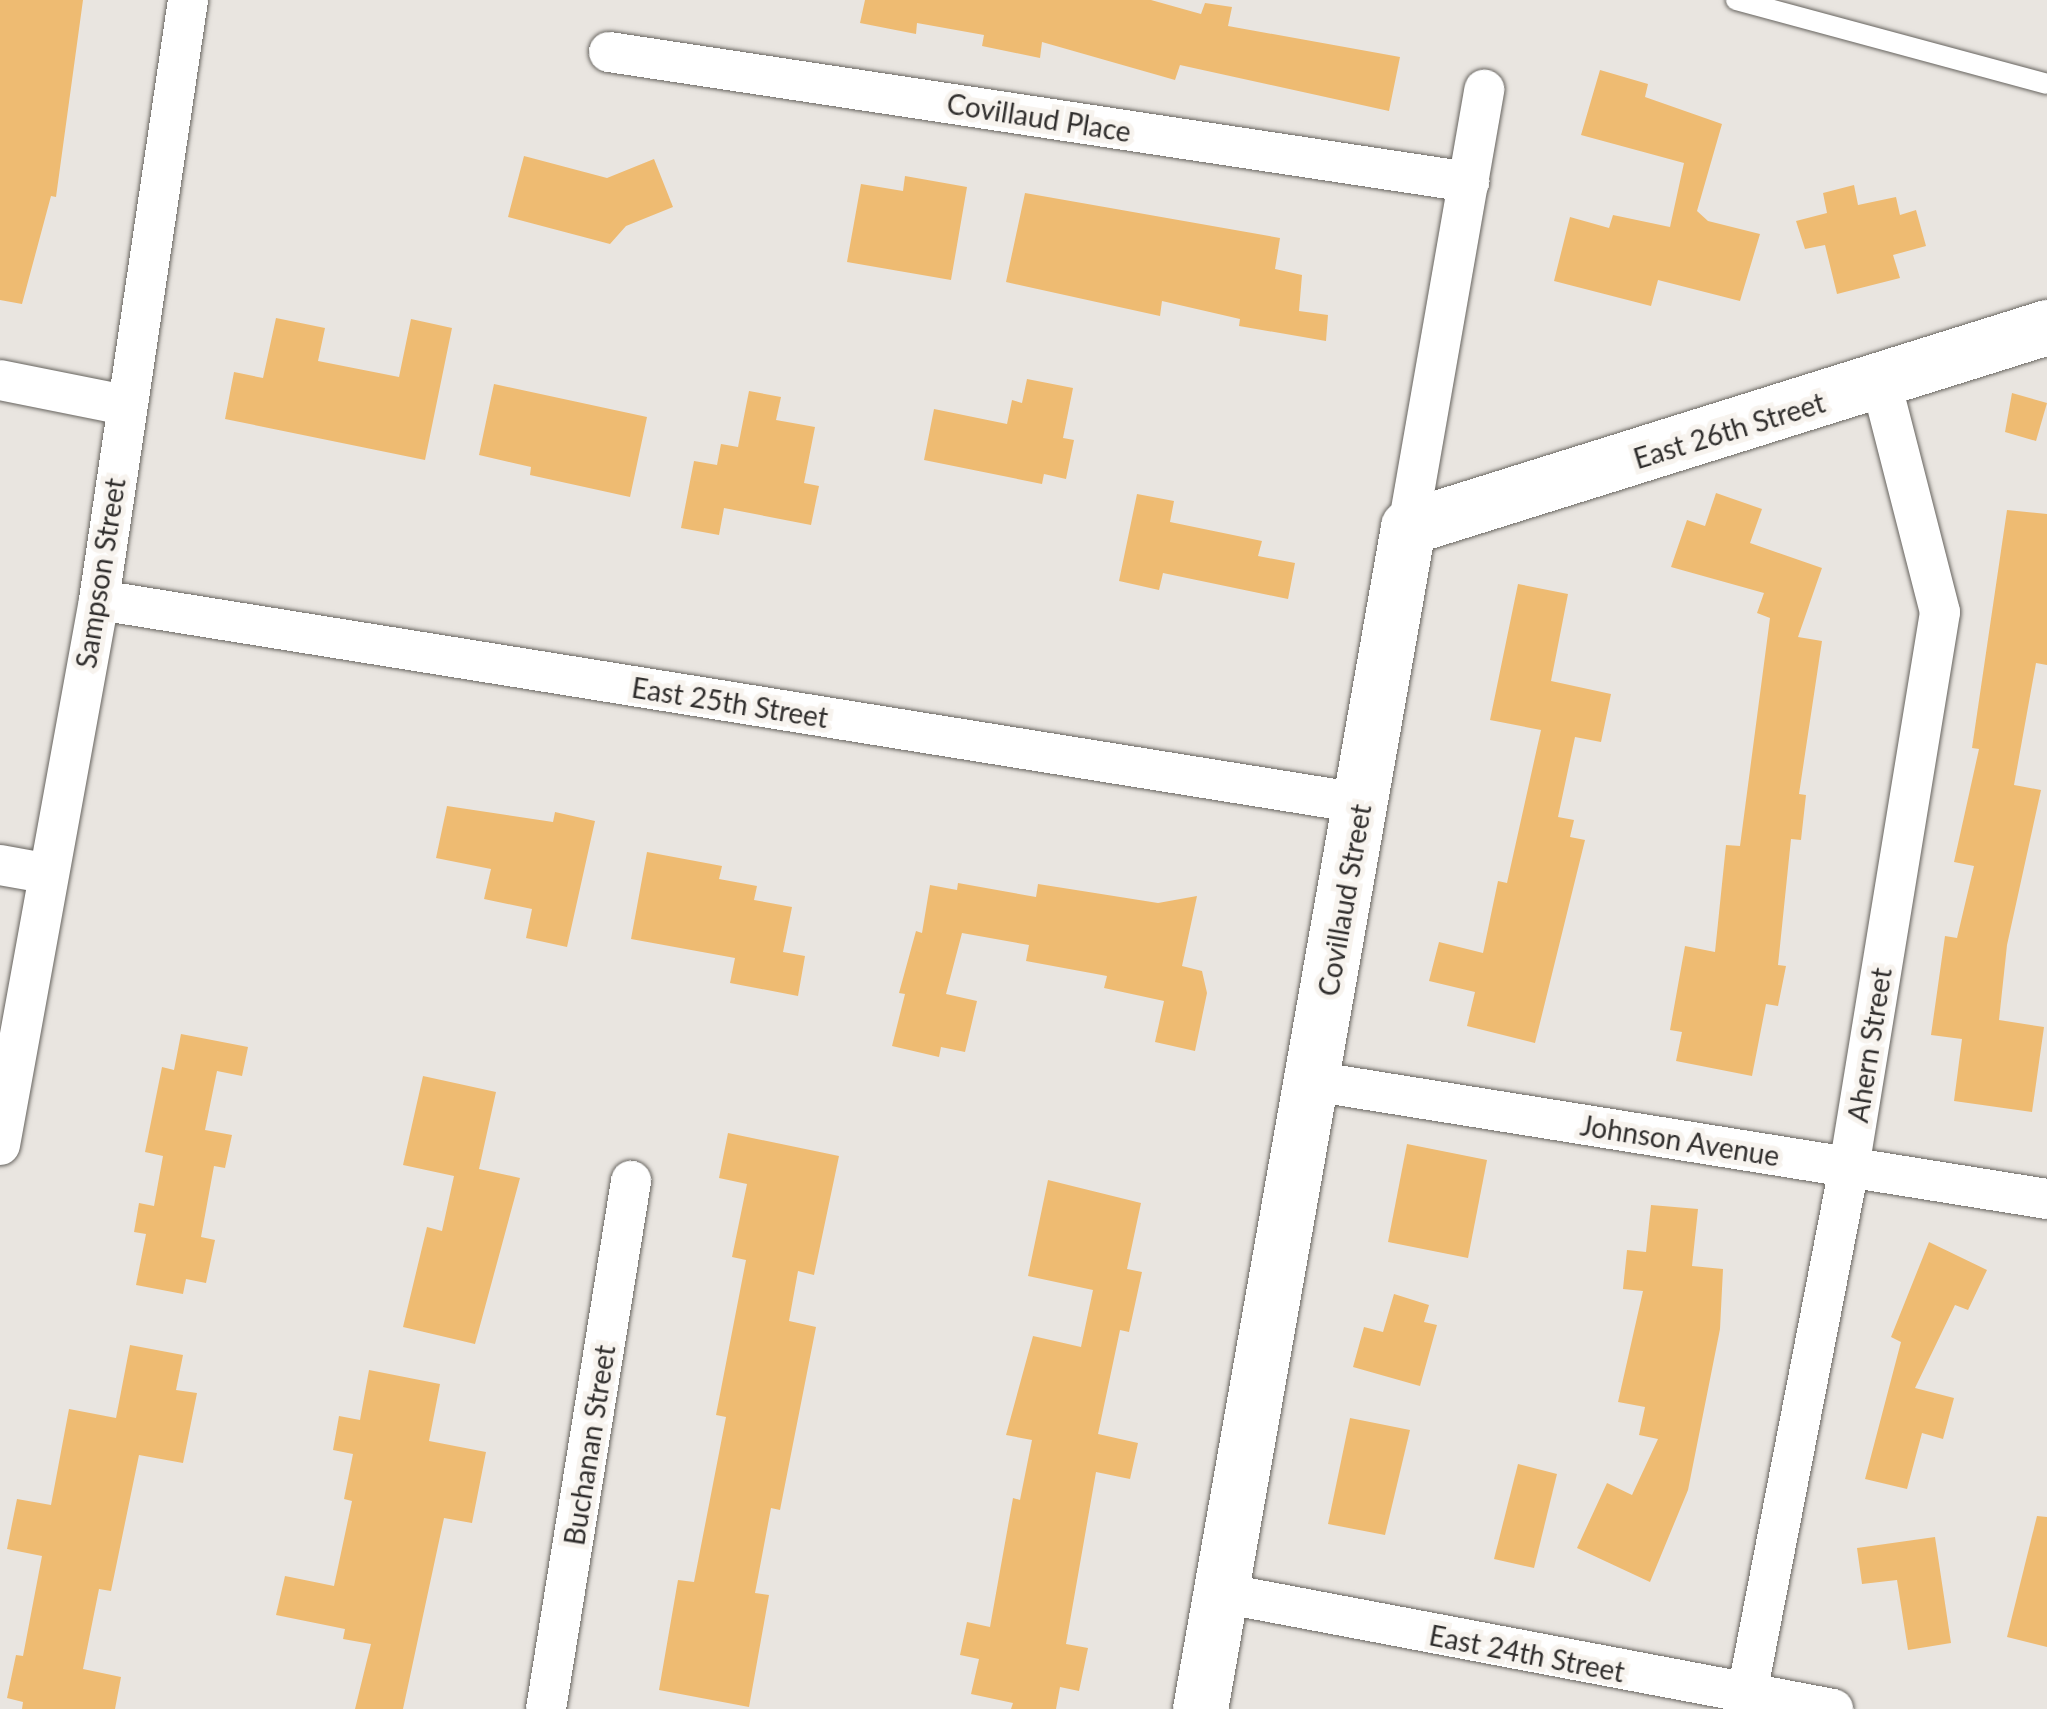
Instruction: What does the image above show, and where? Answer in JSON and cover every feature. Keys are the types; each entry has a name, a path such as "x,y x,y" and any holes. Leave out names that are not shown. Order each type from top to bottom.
{"street":[{"name":"Sampson Street","path":"0,1145 45,873 99,600 188,0"},
{"name":"Covillaud Place","path":"609,52 1468,182"},
{"name":"Covillaud Street","path":"1200,1709 1484,90"},
{"name":"East 26th Street","path":"1408,526 1880,383 2047,327"},
{"path":"0,380 125,405"},
{"name":"Ahern Street","path":"1746,1702 1849,1168 1940,612 1880,383"},
{"name":"East 25th Street","path":"99,600 1360,803"},
{"path":"0,864 45,873"},
{"name":"Johnson Avenue","path":"1312,1080 2047,1199"},
{"name":"Buchanan Street","path":"546,1709 631,1182"},
{"name":"East 24th Street","path":"1222,1592 1746,1702 1833,1709"}],"lane":[{"path":"1736,0 2047,84"}],"building":[{"path":"0,0 83,0 56,197 51,196 22,304 0,300"},
{"path":"865,0 1151,0 1201,14 1205,3 1232,7 1228,26 1400,57 1389,111 1180,65 1175,80 1042,42 1040,58 982,46 984,35 917,23 916,34 860,23"},
{"path":"1600,70 1648,84 1645,97 1722,124 1697,211 1708,221 1760,234 1740,301 1658,280 1651,306 1554,281 1570,217 1609,228 1613,215 1670,227 1684,163 1581,135"},
{"path":"524,156 607,178 654,159 673,207 626,226 610,244 508,217"},
{"path":"905,176 967,187 951,280 847,262 861,184 903,191"},
{"path":"1854,185 1858,205 1896,197 1900,215 1916,210 1926,246 1893,255 1900,278 1837,294 1825,245 1805,249 1796,221 1827,213 1823,193"},
{"path":"1025,193 1280,238 1275,269 1302,275 1299,311 1328,315 1326,341 1239,326 1240,319 1162,301 1160,316 1006,282"},
{"path":"276,318 325,328 318,361 399,377 411,319 452,328 425,460 225,419 234,372 263,378"},
{"path":"1027,379 1073,388 1063,438 1074,440 1066,479 1044,474 1042,484 924,460 934,409 1007,424 1012,400 1022,403"},
{"path":"494,384 647,417 630,497 530,475 531,467 479,455"},
{"path":"749,391 781,397 776,420 815,427 804,483 819,486 811,525 724,508 719,535 681,528 694,461 717,465 721,444 738,447"},
{"path":"2012,393 2047,403 2036,441 2005,432"},
{"path":"1716,493 1762,509 1750,543 1822,568 1798,637 1822,641 1799,794 1806,795 1801,840 1791,839 1778,965 1786,966 1778,1006 1766,1004 1752,1076 1676,1061 1682,1032 1670,1030 1685,946 1715,952 1726,845 1740,846 1770,618 1757,613 1764,593 1671,567 1687,520 1705,526"},
{"path":"1137,494 1174,501 1170,522 1262,541 1258,556 1295,563 1288,599 1163,573 1159,590 1119,581"},
{"path":"2007,510 2047,514 2047,665 2036,663 2014,785 2041,790 2007,945 1999,1020 2044,1027 2032,1112 1954,1101 1962,1039 1931,1035 1945,936 1957,938 1974,866 1954,862 1979,749 1972,748"},
{"path":"1518,584 1568,594 1551,681 1611,694 1601,742 1575,737 1558,817 1574,820 1570,837 1585,840 1535,1043 1467,1026 1475,992 1429,981 1439,942 1483,953 1498,881 1507,883 1541,730 1490,720"},
{"path":"447,806 553,822 555,812 595,821 567,947 526,938 532,909 484,899 491,869 436,858"},
{"path":"647,852 722,866 719,879 757,886 754,900 792,907 783,952 805,956 798,996 730,983 735,958 631,939"},
{"path":"958,883 1036,897 1038,884 1158,903 1197,896 1182,966 1202,971 1207,993 1195,1051 1155,1042 1164,1001 1104,988 1107,976 1026,961 1029,945 962,933 946,994 977,1001 965,1052 941,1047 939,1057 892,1046 905,994 899,993 916,931 922,933 930,885 957,890"},
{"path":"181,1034 248,1047 242,1076 217,1071 205,1130 232,1135 225,1168 214,1166 201,1237 215,1240 206,1283 186,1279 183,1294 136,1285 146,1234 134,1232 139,1203 154,1206 163,1156 145,1152 162,1067 174,1070"},
{"path":"423,1076 496,1092 479,1169 520,1178 475,1344 403,1327 427,1227 442,1231 454,1176 403,1165"},
{"path":"728,1133 839,1156 814,1275 798,1271 789,1321 816,1327 780,1510 771,1508 755,1593 769,1595 749,1707 659,1690 678,1580 694,1582 726,1417 716,1415 746,1260 732,1257 747,1184 719,1178"},
{"path":"1407,1144 1487,1160 1468,1258 1388,1242"},
{"path":"1048,1180 1141,1203 1127,1269 1142,1272 1129,1332 1120,1330 1098,1434 1138,1443 1130,1479 1096,1472 1066,1644 1088,1648 1079,1691 1060,1687 1056,1709 1011,1709 1013,1703 971,1694 979,1659 960,1655 967,1622 990,1627 1013,1498 1020,1500 1032,1440 1006,1435 1033,1336 1081,1347 1093,1290 1028,1276"},
{"path":"1651,1205 1698,1209 1692,1266 1723,1269 1720,1329 1688,1490 1650,1582 1577,1548 1607,1483 1632,1495 1658,1439 1639,1435 1645,1407 1618,1402 1643,1291 1623,1289 1627,1250 1646,1252"},
{"path":"1929,1242 1987,1270 1968,1310 1955,1305 1915,1388 1954,1398 1943,1439 1922,1433 1907,1489 1865,1479 1901,1342 1891,1337"},
{"path":"1394,1294 1429,1305 1424,1322 1437,1325 1420,1386 1353,1367 1364,1327 1383,1332"},
{"path":"130,1345 183,1355 176,1390 197,1393 183,1463 139,1455 111,1591 99,1589 83,1669 121,1677 115,1709 22,1709 23,1702 7,1698 16,1655 23,1656 42,1556 7,1549 17,1499 51,1505 69,1409 116,1418"},
{"path":"369,1370 440,1384 429,1441 486,1452 472,1523 444,1518 403,1709 355,1709 371,1644 343,1639 345,1629 276,1615 285,1576 334,1586 352,1501 344,1499 353,1454 333,1450 339,1416 360,1420"},
{"path":"1350,1418 1410,1430 1385,1535 1328,1524"},
{"path":"1518,1464 1557,1474 1534,1568 1494,1559"},
{"path":"2037,1516 2047,1517 2047,1647 2007,1637"},
{"path":"1935,1537 1951,1643 1908,1650 1897,1580 1862,1584 1857,1548"}]}
